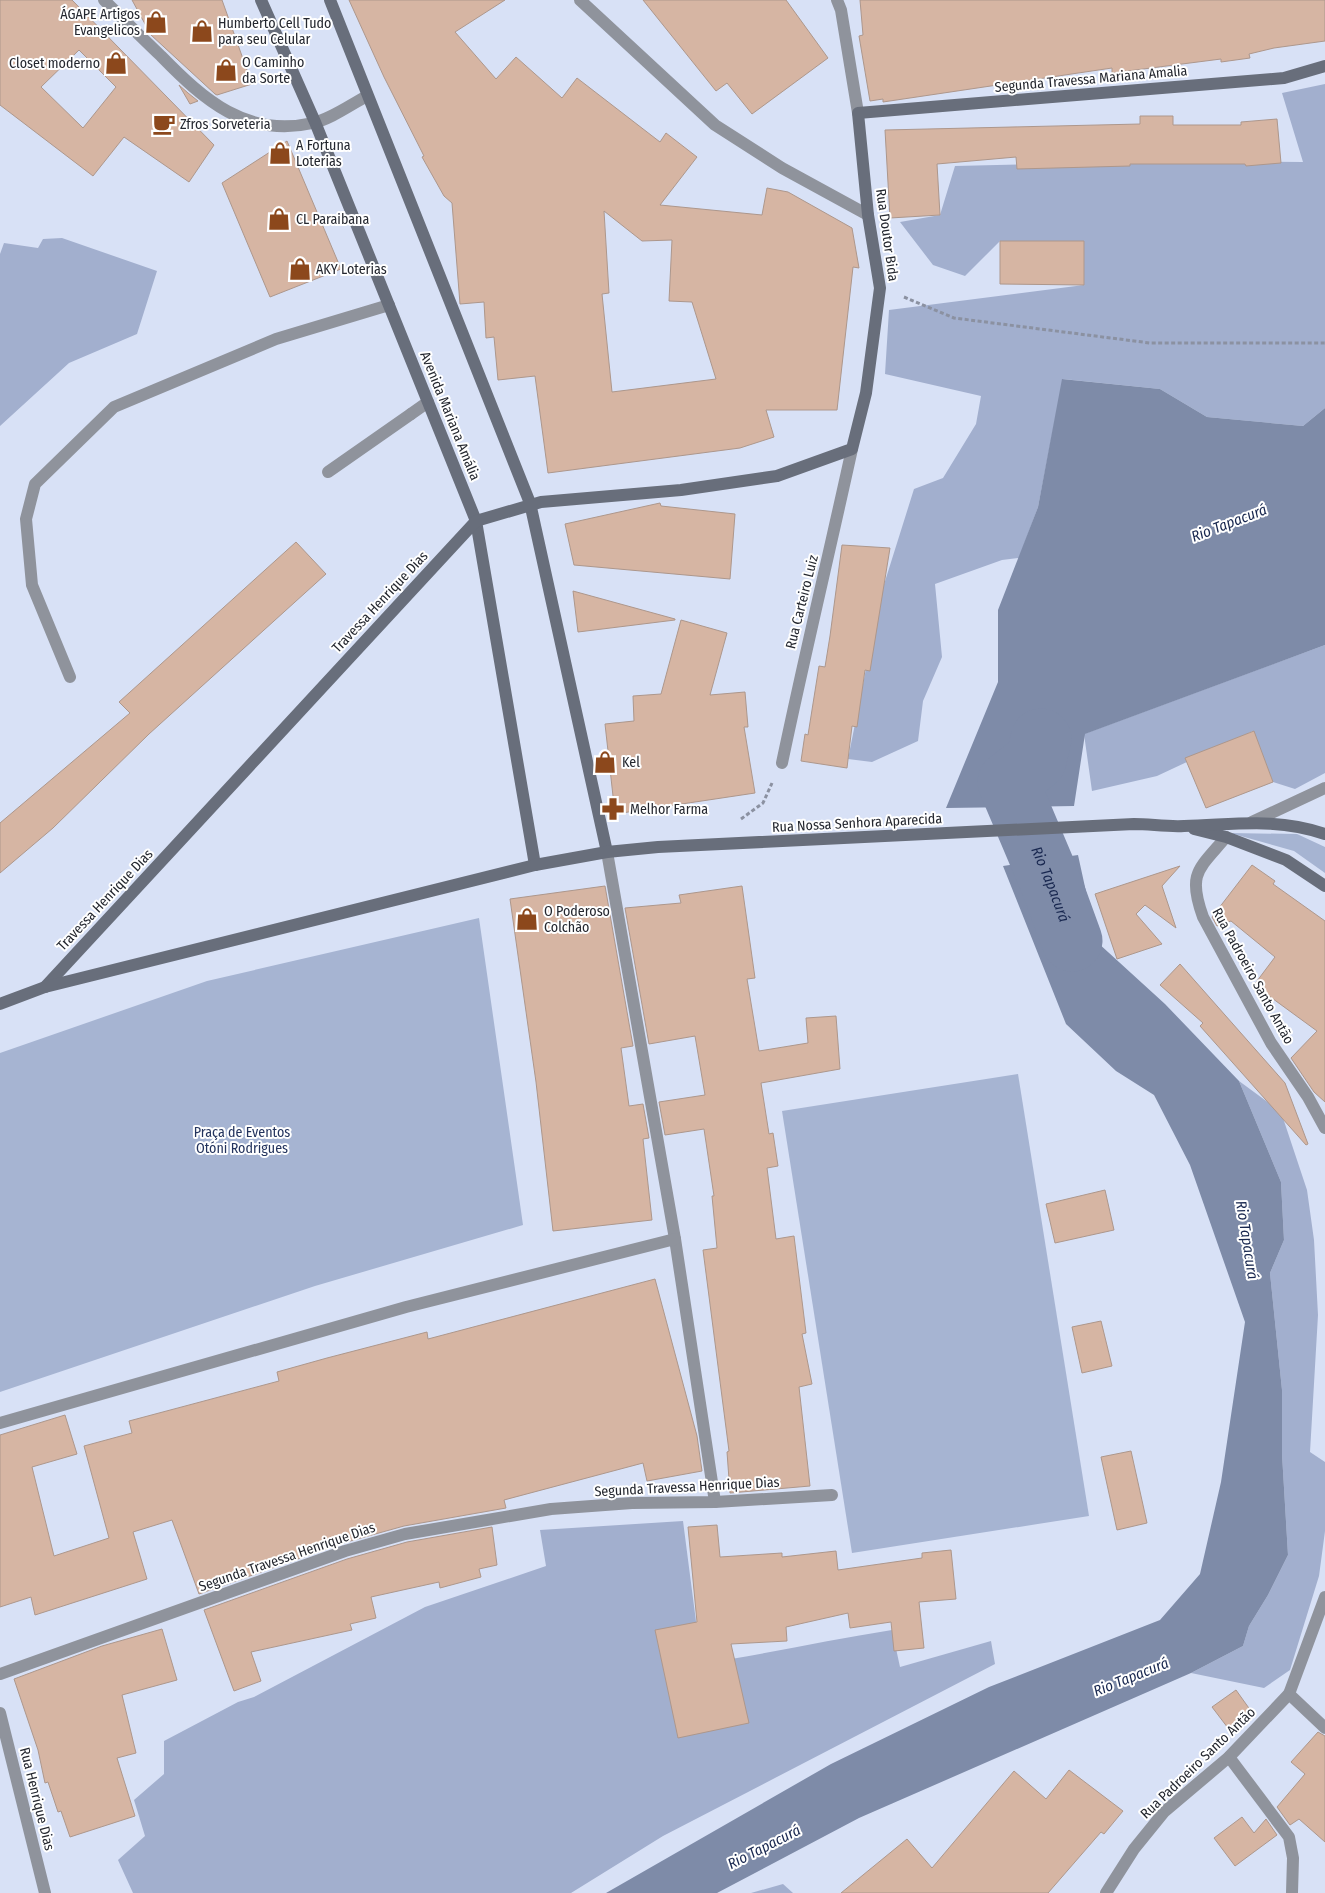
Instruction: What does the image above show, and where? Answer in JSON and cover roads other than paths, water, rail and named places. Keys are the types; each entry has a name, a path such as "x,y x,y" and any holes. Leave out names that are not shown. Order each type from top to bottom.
{"main road":[{"name":"Avenida Mariana Amália","path":"261,0 315,122 476,521 535,865"},
{"path":"330,0 530,503 607,852"},
{"name":"Segunda Travessa Mariana Amalia","path":"858,113 1284,78 1325,66"},
{"name":"Rua Doutor Bida","path":"852,450 866,393 879,293 868,215 858,113"},
{"name":"Travessa Henrique Dias","path":"45,987 476,521 530,503 681,490 777,476 852,450"},
{"name":"Rua Nossa Senhora Aparecida","path":"535,865 607,852 658,847 1134,824 1182,826 1252,822 1300,826 1325,834"},
{"name":"Rua Nossa Senhora Aparecida","path":"1182,826 1226,837 1286,860 1325,886"},
{"name":"Travessa Henrique Dias","path":"0,1004 45,987 535,865"}],"street":[{"path":"104,0 192,88 221,110 261,124 293,126 315,122 367,96"},
{"path":"580,0 714,125 782,168 868,215"},
{"path":"837,0 841,10 858,113"},
{"path":"70,676 32,584 26,519 35,484 114,407 276,339 389,305"},
{"path":"328,472 428,402"},
{"name":"Rua Carteiro Luiz","path":"782,763 808,635 826,570 852,450"},
{"path":"1252,822 1325,788"},
{"name":"Rua Padroeiro Santo Antão","path":"1226,837 1199,869 1195,879 1195,897 1203,917 1271,1043 1308,1096 1325,1128"},
{"path":"607,852 675,1239 715,1502"},
{"path":"0,1423 406,1307 675,1239"},
{"name":"Segunda Travessa Henrique Dias","path":"0,1674 345,1551 405,1534 550,1509 632,1503 715,1502 832,1495"},
{"name":"Rua Padroeiro Santo Antão","path":"1106,1893 1134,1849 1164,1812 1229,1757 1289,1694 1325,1596"},
{"path":"1289,1694 1325,1728"},
{"name":"Rua Henrique Dias","path":"0,1713 45,1893"},
{"path":"1229,1757 1289,1837 1293,1858 1292,1893"}],"water":[{"path":"1062,379 1160,389 1207,417 1303,426 1325,408 1325,645 1085,734 1074,806 946,808 998,682 998,610 1038,507"},
{"path":"1078,855 1097,942 1165,1004 1239,1081 1281,1182 1284,1240 1270,1273 1282,1390 1282,1454 1288,1555 1268,1595 1249,1626 1243,1646 1191,1673 859,1818 717,1893 606,1893 831,1764 989,1687 1160,1620 1200,1574 1221,1482 1245,1322 1190,1165 1154,1095 1116,1071 1066,1024 1003,866"}],"waterway":[{"name":"Rio Tapacurá","path":"1041,739 1036,760 1008,782 1052,886 1072,941"}],"place":[{"name":"ÁGAPE Artigos Evangelicos","path":"156,22"},
{"name":"Humberto Cell Tudo para seu Celular","path":"202,31"},
{"name":"Closet moderno","path":"116,63"},
{"name":"O Caminho da Sorte","path":"226,70"},
{"name":"Zfros Sorveteria","path":"164,124"},
{"name":"A Fortuna Loterias","path":"280,153"},
{"name":"CL Paraibana","path":"279,219"},
{"name":"AKY Loterias","path":"300,269"},
{"name":"Kel","path":"605,762"},
{"name":"Melhor Farma","path":"613,809"},
{"name":"O Poderoso Colchão","path":"527,919"}],"park label":[{"name":"Praça de Eventos Otóni Rodrigues","path":"242,1140"}]}
